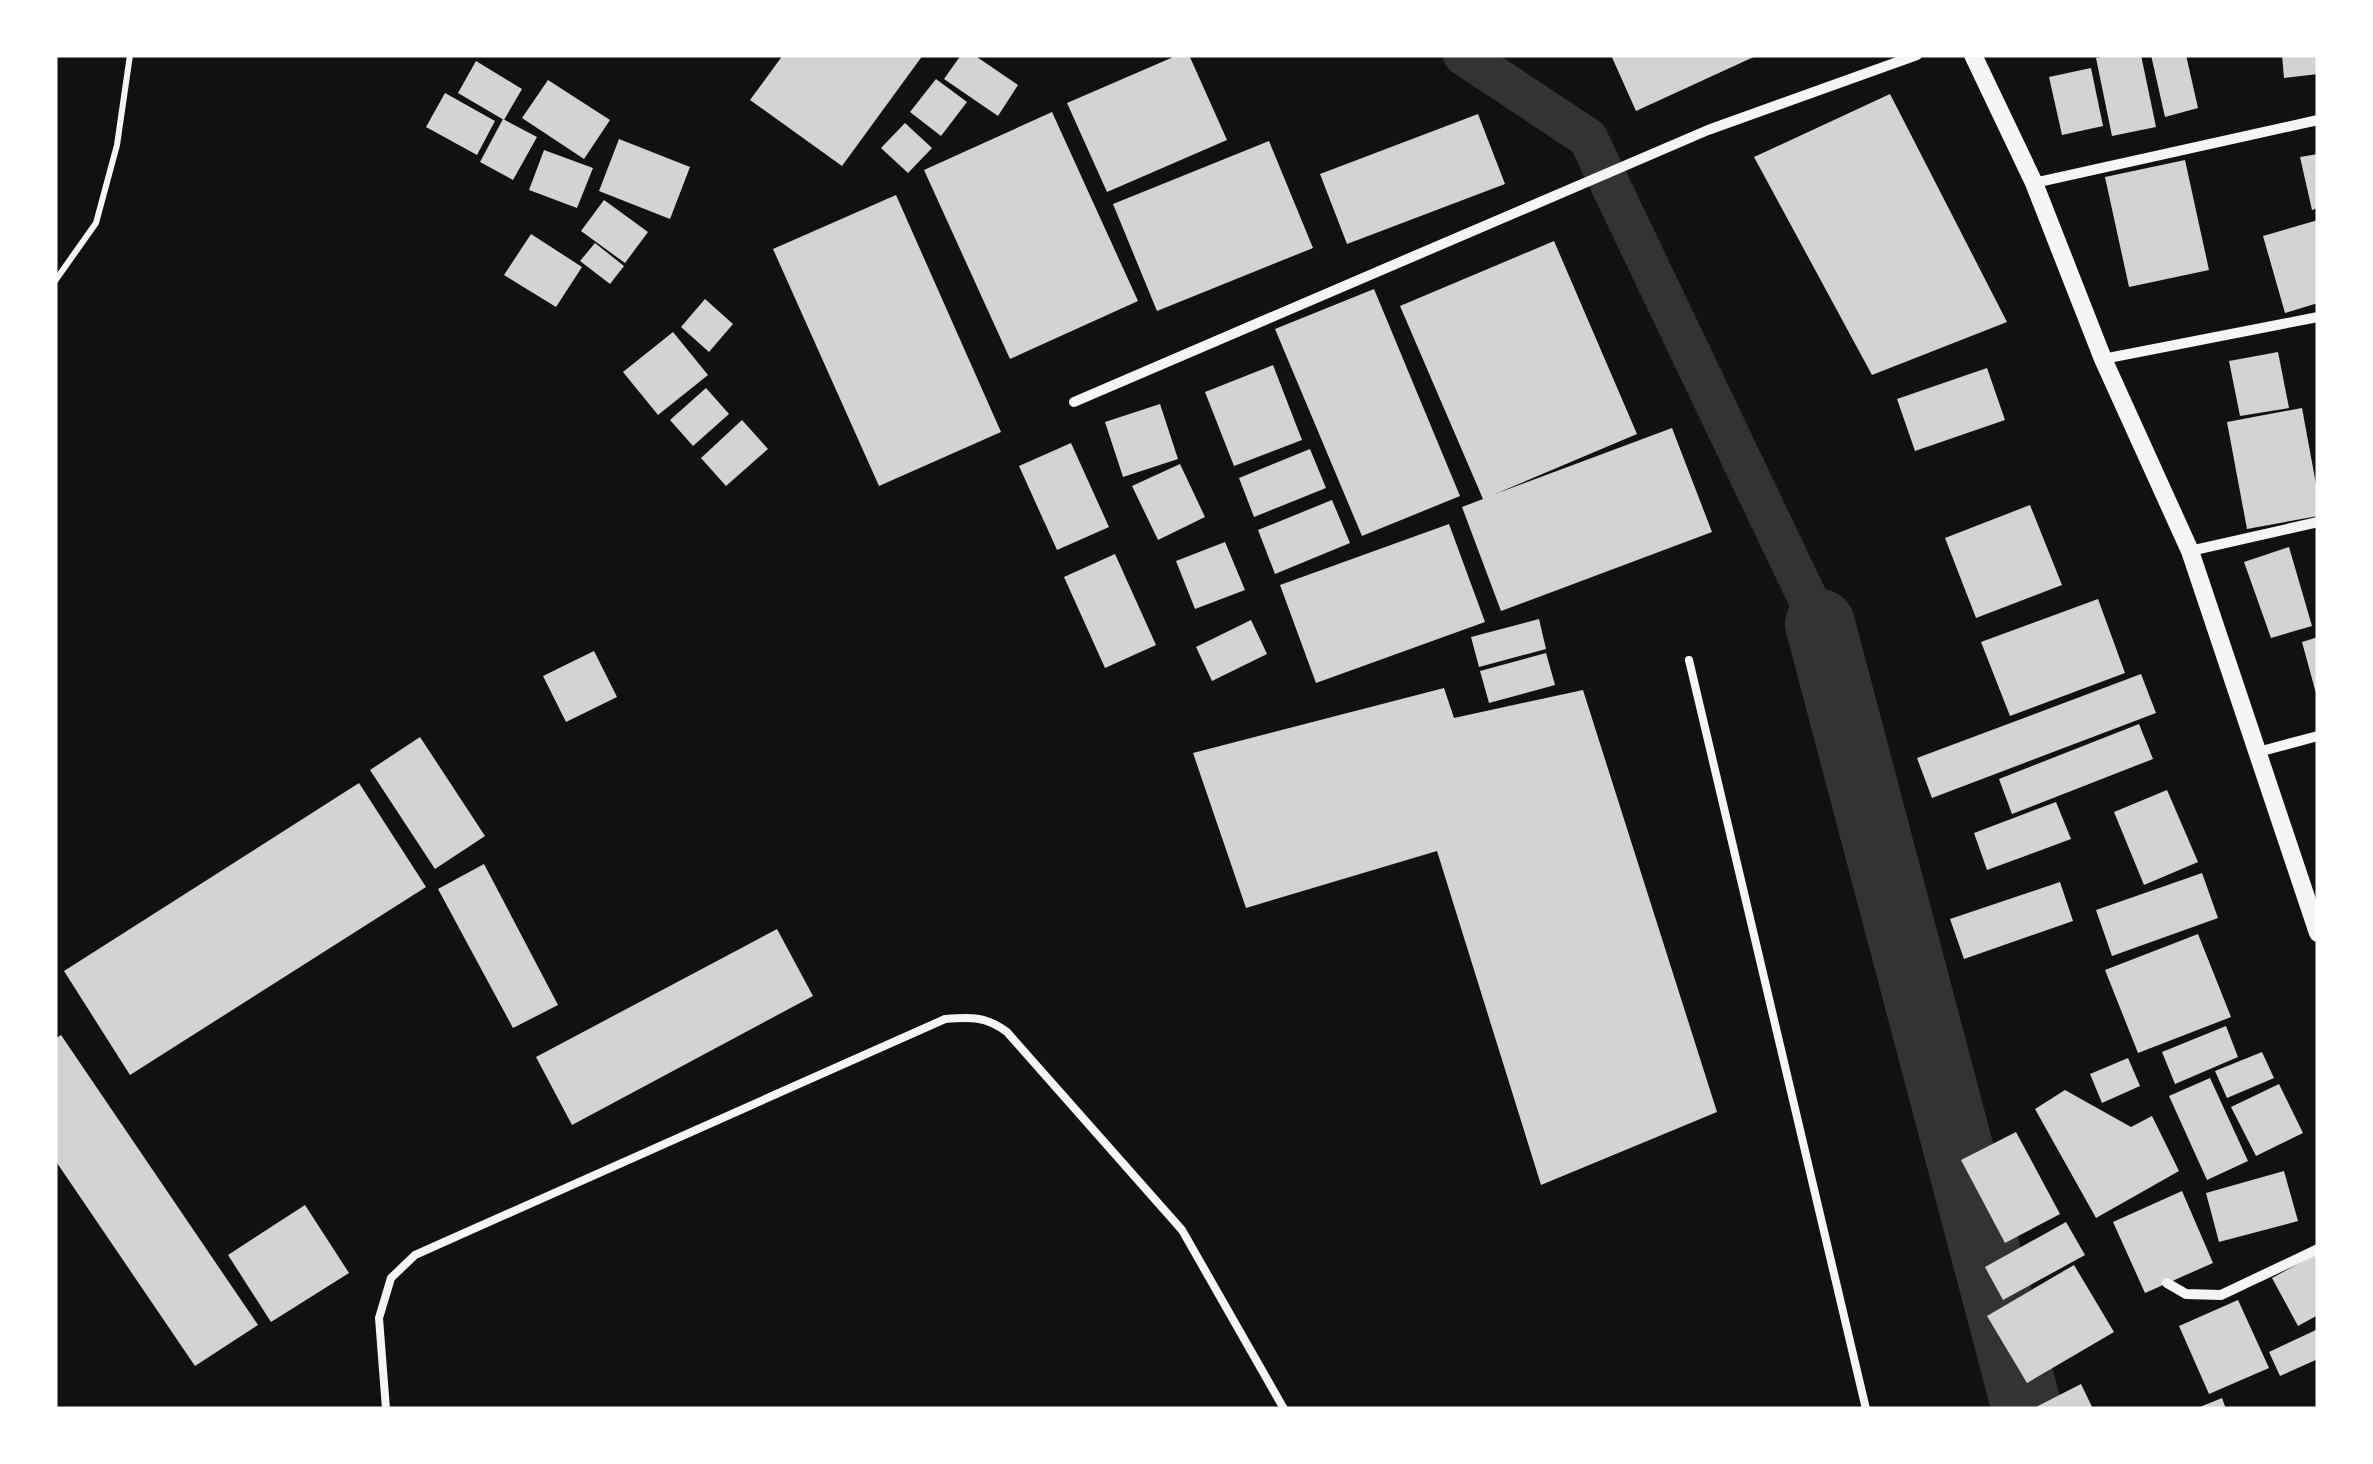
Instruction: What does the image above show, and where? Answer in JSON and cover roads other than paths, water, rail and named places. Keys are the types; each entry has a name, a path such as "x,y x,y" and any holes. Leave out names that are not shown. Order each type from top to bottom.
{"street":[{"path":"1074,402 1708,130 1918,55"},
{"path":"1973,55 2034,183 2104,360 2190,551 2318,933"},
{"path":"2034,183 2318,120"},
{"path":"2104,360 2318,317"},
{"path":"2190,551 2318,522"},
{"path":"2258,752 2318,736"},
{"path":"2168,1283 2186,1294 2221,1295 2318,1249"}],"lane":[{"path":"1689,660 1866,1409"},
{"path":"386,1409 379,1318 391,1278 415,1255 944,1020 971,1017 992,1021 1006,1032 1182,1230 1284,1409"}],"waterway":[{"path":"1463,55 1588,138 1820,624"},
{"path":"1820,624 2027,1409"}]}
